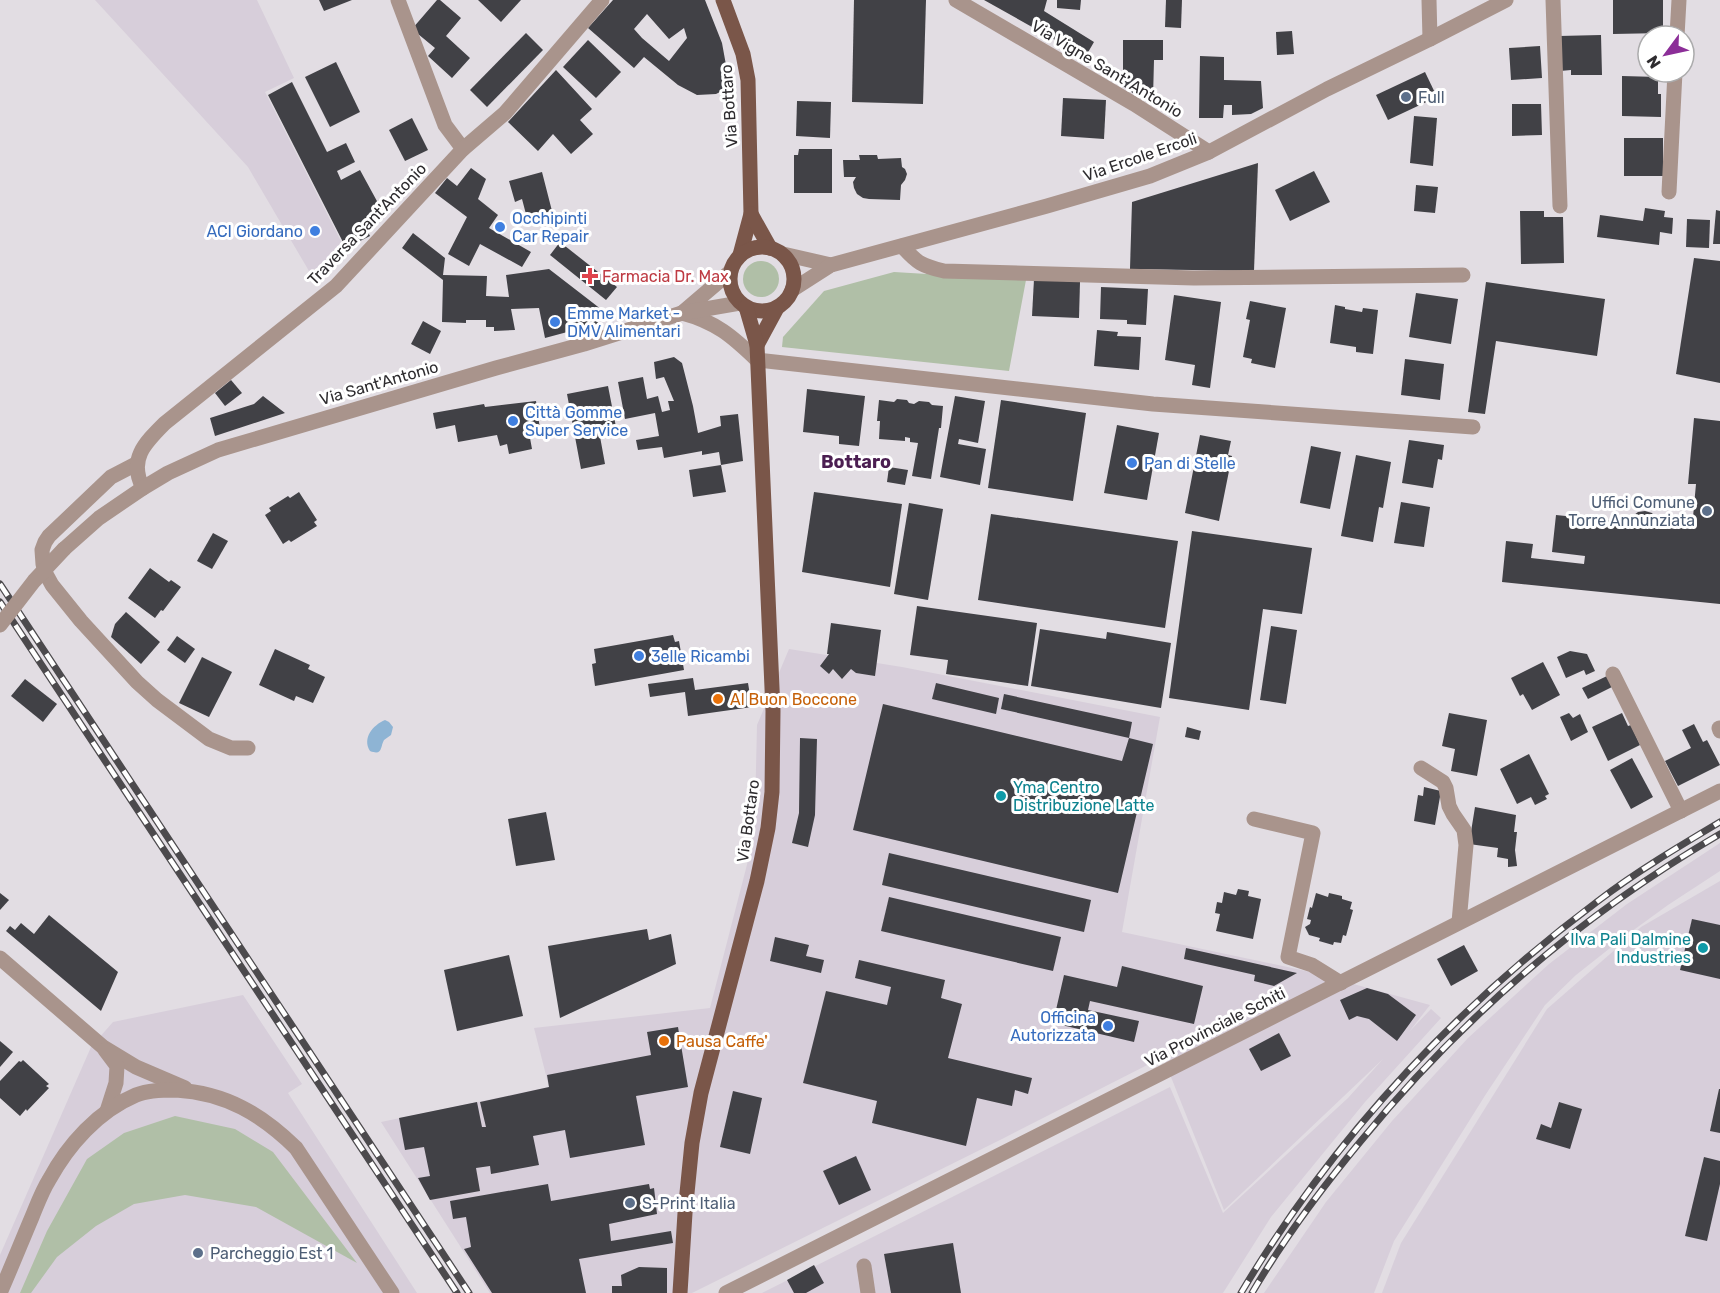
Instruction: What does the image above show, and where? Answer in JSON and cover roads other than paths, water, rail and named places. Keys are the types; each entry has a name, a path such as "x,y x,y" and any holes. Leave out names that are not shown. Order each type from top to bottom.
{"main road":[{"name":"Via Bottaro","path":"723,0 743,54 748,80 751,214 740,255"},
{"name":"Via Bottaro","path":"751,214 776,251"},
{"path":"757,352 777,308 789,297 794,280 789,262 776,251 759,247 749,249 740,255 730,272 731,289 743,305 756,311 777,308"},
{"name":"Via Bottaro","path":"680,1293 692,1143 701,1093 757,881 768,828 772,792 773,711 757,352 743,305"}],"street":[{"path":"398,0 445,125 463,149"},
{"name":"Traversa Sant'Antonio","path":"136,464 140,453 151,437 165,423 336,286 463,149 504,112 602,0"},
{"name":"Via Vigne Sant' Antonio","path":"956,0 1134,104 1209,152"},
{"path":"1429,0 1430,39"},
{"name":"Via Ercole Ercoli","path":"792,290 831,265 1150,176 1209,152 1327,89 1506,0"},
{"path":"1553,0 1560,206"},
{"path":"1678,24 1679,0"},
{"path":"1669,192 1674,84"},
{"path":"902,246 915,261 944,272 1194,278 1463,275"},
{"name":"Via Ercole Ercoli","path":"776,251 831,265"},
{"name":"Via Sant'Antonio","path":"682,313 730,272"},
{"name":"Via Sant'Antonio","path":"0,625 64,549 99,518 168,473 218,450 496,368 584,345 682,313 743,305"},
{"path":"682,313 703,319 757,352 1153,404 1473,427"},
{"path":"143,488 138,478 136,464 111,477 49,536 42,550 46,574 81,621 137,682 157,700 209,739 231,748 248,748"},
{"path":"1613,674 1681,811"},
{"path":"1421,768 1443,782 1453,814 1464,830 1466,845 1459,922"},
{"name":"Via Provinciale Schiti","path":"726,1293 1720,792"},
{"path":"1254,819 1314,833 1287,957 1312,965 1341,983"},
{"path":"0,958 103,1047 136,1067 193,1091 225,1099 277,1129 296,1148 392,1293"},
{"path":"103,1047 117,1066 116,1083 107,1111"},
{"path":"0,1293 48,1181 65,1154 82,1134 107,1111 137,1094 160,1089 193,1091"},
{"path":"864,1266 868,1293"}],"water":[{"path":"385,720 393,727 391,735 384,740 379,752 370,751 367,741 370,732"}],"railway":[{"path":"0,584 469,1293"},
{"path":"0,602 457,1293"},
{"path":"1241,1293 1315,1182 1356,1130 1446,1032 1545,942 1598,901 1642,870 1720,822"},
{"path":"1252,1293 1290,1234 1345,1160 1399,1096 1482,1011 1572,934 1619,899 1720,834"}],"place":[{"name":"Full","path":"1406,97"},
{"name":"Occhipinti Car Repair","path":"500,227"},
{"name":"ACI Giordano","path":"315,231"},
{"name":"Farmacia Dr. Max","path":"590,276"},
{"name":"Emme Market - DMV Alimentari","path":"555,322"},
{"name":"Città Gomme Super Service","path":"513,421"},
{"name":"Pan di Stelle","path":"1132,463"},
{"name":"Uffici Comune Torre Annunziata","path":"1707,511"},
{"name":"3elle Ricambi","path":"639,656"},
{"name":"Al Buon Boccone","path":"718,699"},
{"name":"Yma Centro Distribuzione Latte","path":"1001,796"},
{"name":"Ilva Pali Dalmine Industries","path":"1703,948"},
{"name":"Officina Autorizzata","path":"1108,1026"},
{"name":"Pausa Caffe'","path":"664,1041"},
{"name":"S-Print Italia","path":"630,1203"},
{"name":"Parcheggio Est 1","path":"198,1253"}],"district":[{"name":"Bottaro","path":"856,462"}]}
